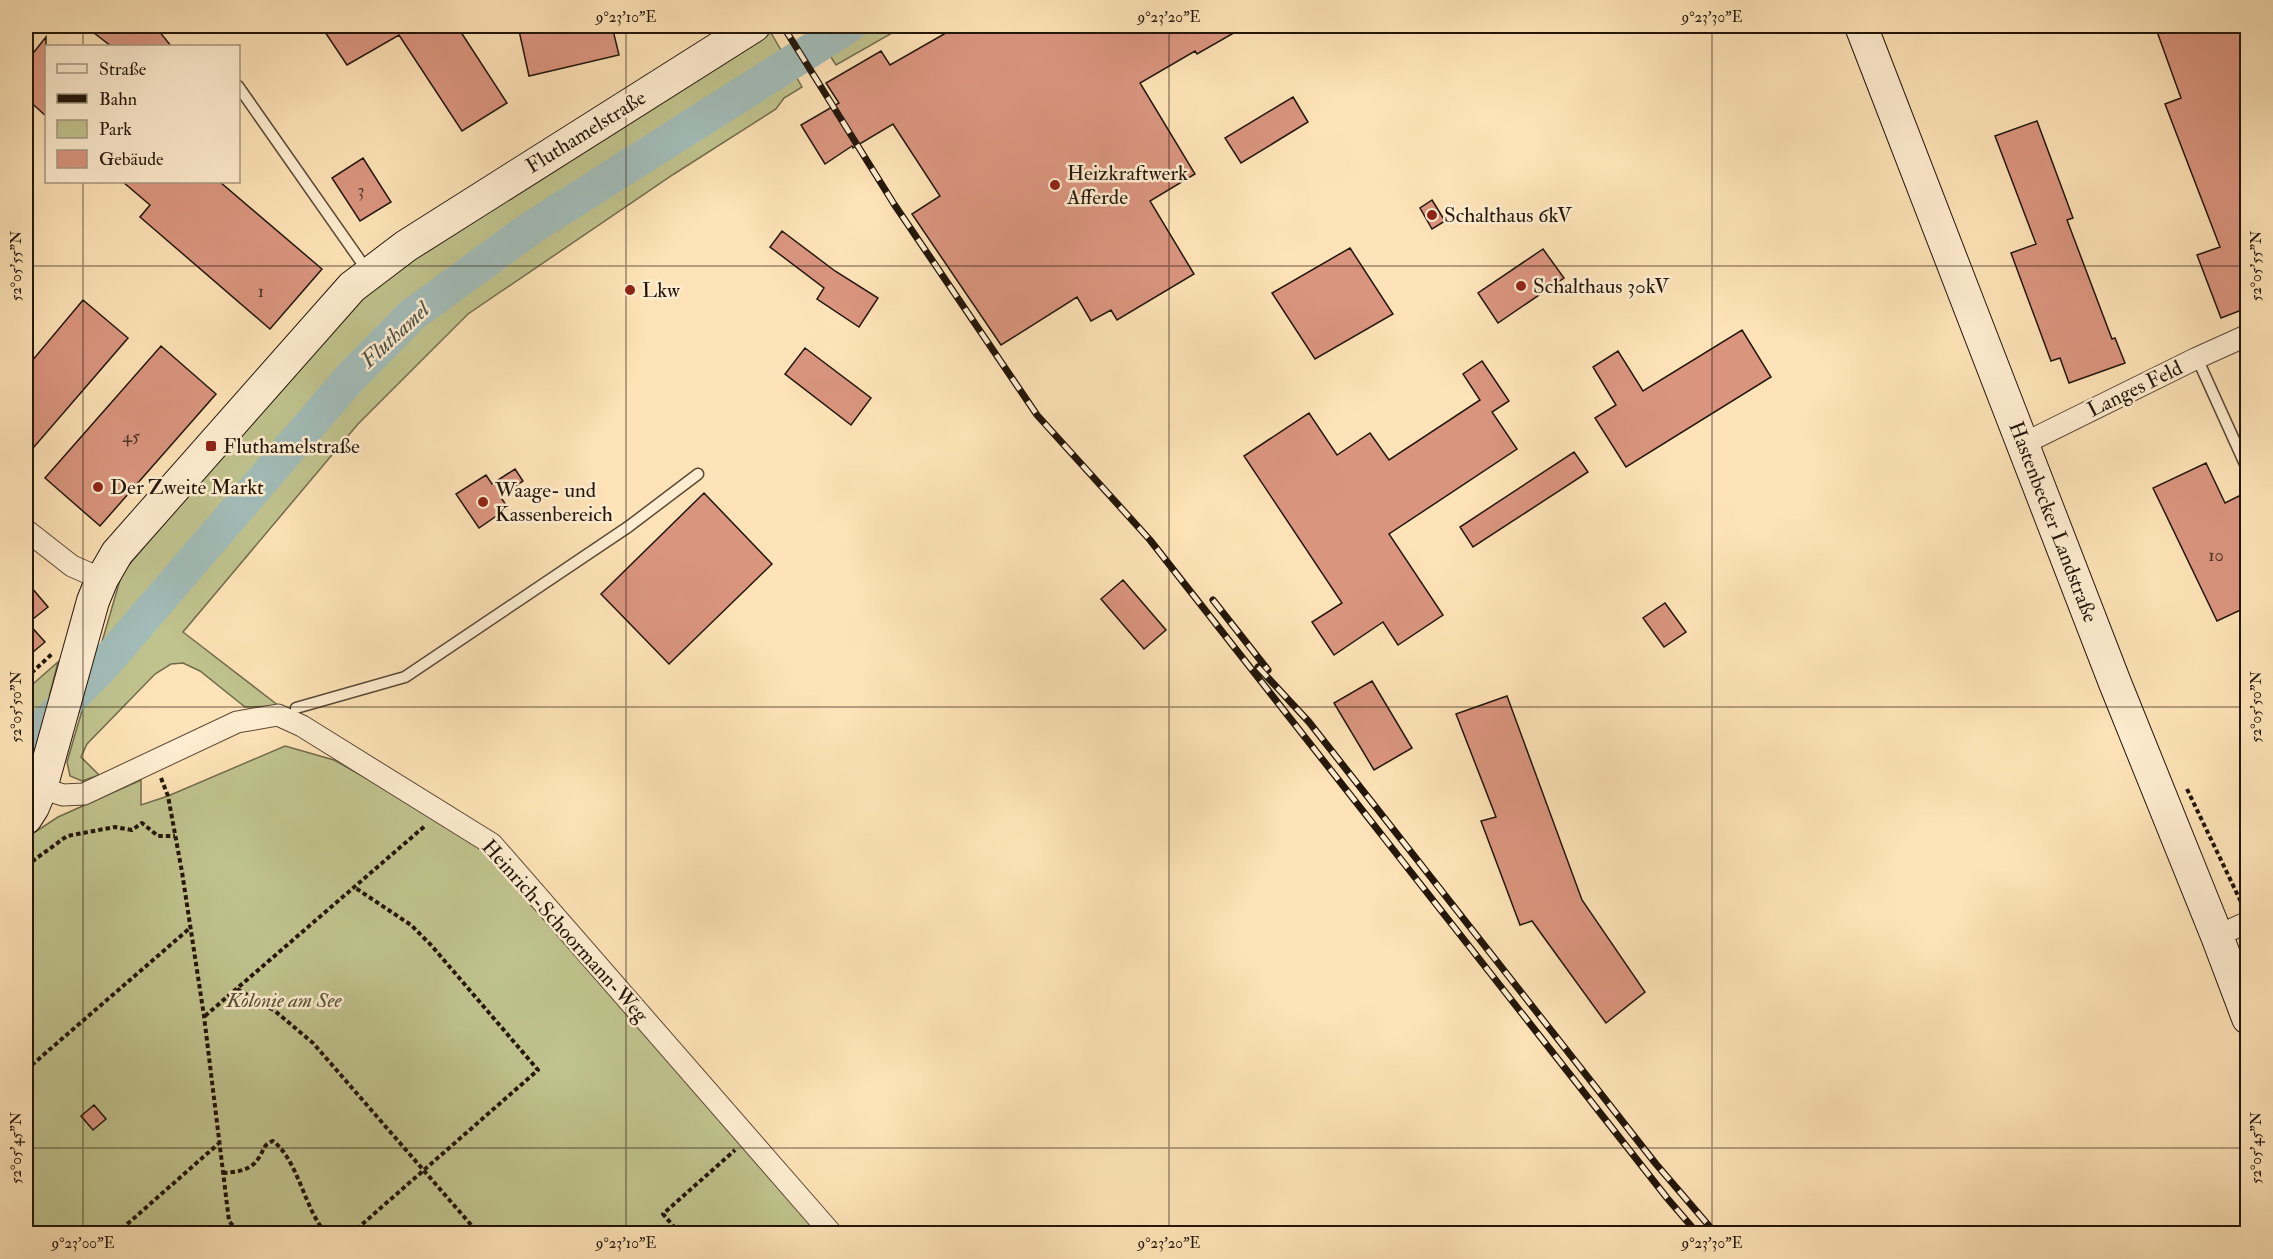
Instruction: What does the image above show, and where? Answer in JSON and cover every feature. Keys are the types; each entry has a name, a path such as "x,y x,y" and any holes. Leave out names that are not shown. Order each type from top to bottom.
{"main road":[{"name":"Fluthamelstraße","path":"26,818 41,788 72,674 102,579 117,553 345,295 416,240 754,26"},
{"name":"Hastenbecker Landstraße","path":"1861,26 2247,1018"}],"street":[{"name":"Langes Feld","path":"2022,444 2247,335"},
{"path":"26,530 72,566 102,579"},
{"name":"Heinrich-Schoormann-Weg","path":"41,788 63,795 84,795 237,722 278,715 302,726 492,844 832,1233"},
{"path":"2217,936 2247,922"}],"lane":[{"path":"240,89 370,274"},
{"path":"2197,358 2245,464"},
{"path":"296,708 405,677 628,527 698,474"}],"path":[{"path":"155,760 168,796 191,927 229,1221 240,1233"},
{"path":"204,1016 440,811"},
{"path":"26,866 67,836 115,827 132,830 142,823 158,836 175,836"},
{"path":"351,1233 538,1070 431,945 411,925 354,887"},
{"path":"26,1070 191,927"},
{"path":"237,989 275,1011 313,1043 479,1233"},
{"path":"680,1233 663,1214 749,1139"},
{"path":"223,1173 242,1171 252,1165 259,1158 263,1148 273,1141 302,1184 313,1212 327,1233"},
{"path":"116,1233 219,1143"}],"green space":[{"path":"811,26 887,26 894,32 836,65"},
{"path":"770,31 802,87 784,98 776,109 674,174 468,314 358,424 183,632 279,706 245,707 200,671 183,663 171,664 155,674 87,744 81,757 99,775 82,781 70,776 67,762 122,573 336,319 398,262"},
{"path":"58,662 26,788 26,690"},
{"name":"Kolonie am See","path":"285,746 334,760 488,847 824,1234 26,1234 26,838 58,817 141,780 141,805 168,796"}],"building":[{"path":"85,26 155,26 170,45 110,45"},
{"path":"321,26 457,26 507,103 462,131 399,35 347,65"},
{"path":"518,26 612,26 619,55 529,76"},
{"name":"Heizkraftwerk Afferde","path":"958,26 1246,26 1197,54 1195,51 1140,83 1195,174 1150,201 1194,274 1117,320 1111,310 1091,321 1077,297 1001,345 912,214 940,196 893,124 853,148 852,146 825,164 801,125 839,103 826,83 881,51 890,65"},
{"path":"2155,26 2247,26 2247,264 2242,266 2247,280 2247,308 2221,318 2197,255 2220,247 2165,104 2181,98"},
{"path":"46,37 45,115 26,98 26,62"},
{"path":"1293,97 1308,122 1241,163 1225,138"},
{"path":"2037,121 2073,218 2067,220 2112,339 2115,338 2125,363 2069,383 2060,358 2051,361 2011,253 2036,244 1995,136"},
{"path":"363,158 391,202 360,221 332,178"},
{"path":"124,183 221,183 322,269 270,329 140,217 150,205"},
{"name":"Schalthaus 6kV","path":"1432,200 1445,221 1432,229 1420,208"},
{"path":"782,231 835,271 878,298 859,327 817,299 824,288 770,247"},
{"path":"1350,248 1393,314 1315,359 1272,293"},
{"name":"Schalthaus 30kV","path":"1543,249 1564,278 1498,323 1478,293"},
{"path":"83,300 128,338 34,447 26,440 26,368"},
{"path":"1742,330 1771,377 1626,467 1595,418 1616,405 1593,367 1618,351 1643,391"},
{"path":"161,346 216,394 100,526 45,478"},
{"path":"805,348 871,398 851,425 785,374"},
{"path":"1482,361 1509,401 1492,412 1517,449 1389,534 1443,615 1398,645 1383,622 1334,655 1312,622 1342,603 1244,456 1309,413 1337,455 1370,433 1389,460 1480,400 1463,374"},
{"path":"1574,452 1588,472 1473,547 1460,527"},
{"path":"2206,463 2225,503 2247,492 2247,607 2217,621 2153,488"},
{"name":"Waage- und Kassenbereich","path":"515,469 523,481 500,496 508,508 479,528 456,494 486,475 492,484"},
{"path":"704,493 772,564 669,664 601,594"},
{"path":"1123,580 1166,630 1144,649 1101,599"},
{"path":"26,581 48,607 28,623 45,642 26,658"},
{"path":"1665,603 1686,632 1664,647 1643,618"},
{"path":"1372,681 1412,748 1374,770 1334,703"},
{"path":"1507,696 1582,900 1645,992 1606,1023 1532,921 1520,925 1481,821 1496,817 1456,714"},
{"path":"94,1105 106,1119 93,1130 81,1116"}],"waterway":[{"name":"Fluthamel","path":"26,743 101,668 350,378 412,315 531,228 849,26"}],"railway":[{"path":"783,26 894,204 1037,415 1150,540 1667,1198 1698,1234"},
{"path":"1213,600 1268,670"},
{"path":"1258,667 1309,722 1656,1164 1716,1234"}],"place":[{"name":"Heizkraftwerk Afferde","path":"1055,185"},
{"name":"Schalthaus 6kV","path":"1432,215"},
{"name":"Schalthaus 30kV","path":"1521,286"},
{"name":"Lkw","path":"630,290"},
{"name":"Fluthamelstraße","path":"211,446"},
{"name":"Der Zweite Markt","path":"98,487"},
{"name":"Waage- und Kassenbereich","path":"483,502"}]}
